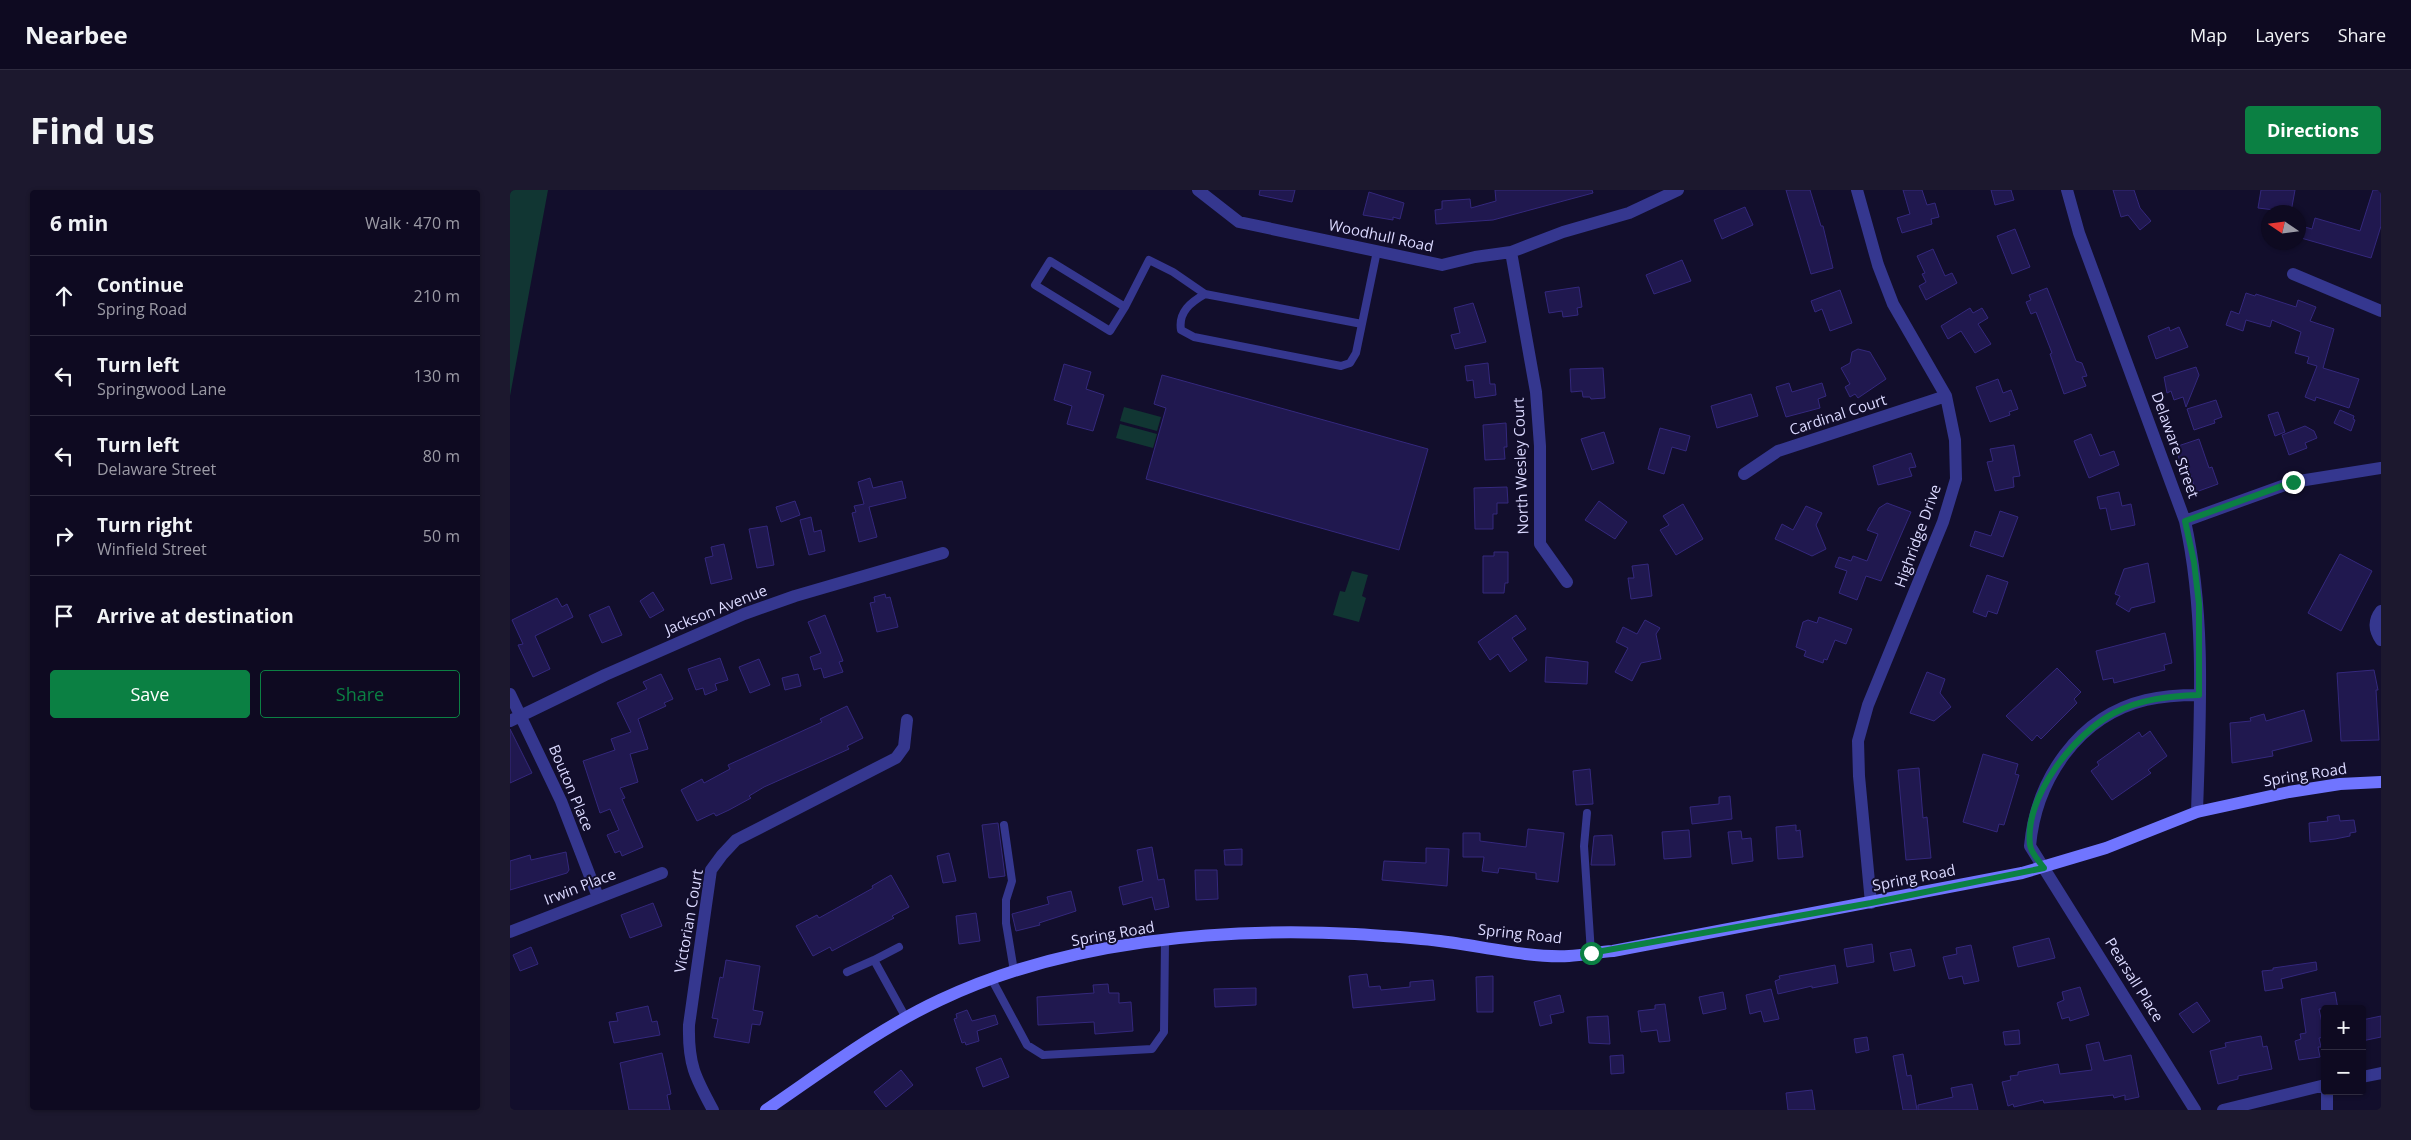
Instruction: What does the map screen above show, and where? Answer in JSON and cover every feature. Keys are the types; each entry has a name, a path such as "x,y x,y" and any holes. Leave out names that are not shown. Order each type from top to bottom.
{"main road":[{"name":"Spring Road","path":"766,1110 880,1033 938,1000 991,978 1111,948 1165,941 1283,932 1438,940 1508,951 1567,956 1591,953 1871,903 2044,868 2106,848 2197,812 2289,792 2340,784 2381,782"}],"street":[{"name":"Woodhull Road","path":"1198,190 1239,222 1442,265 1475,257 1511,252 1563,232 1629,213 1678,190"},
{"name":"Highridge Drive","path":"1857,190 1878,265 1893,304 1922,350 1946,396 1955,440 1956,479 1943,522 1868,705 1858,741 1858,776 1871,903"},
{"name":"Delaware Street","path":"2067,190 2079,233 2185,521 2194,562 2199,604 2197,812"},
{"name":"North Wesley Court","path":"1511,252 1536,392 1540,446 1540,544 1567,582"},
{"path":"2292,274 2381,311"},
{"name":"Cardinal Court","path":"1744,474 1778,451 1946,396"},
{"path":"2185,521 2293,482 2381,468"},
{"name":"Jackson Avenue","path":"516,718 605,675 744,614 796,596 943,553"},
{"path":"2381,610 2375,627 2381,640"},
{"name":"Bouton Place","path":"510,694 516,718 561,801 598,897"},
{"name":"Pearsall Place","path":"2195,1110 2030,846 2032,824 2039,799 2050,776 2085,732 2114,712 2145,700 2199,695"},
{"name":"Victorian Court","path":"713,1110 691,1067 688,1050 689,1025 712,870 722,855 736,840 896,758 904,747 907,720"},
{"name":"Irwin Place","path":"510,932 662,873"},
{"path":"2366,1076 2381,1073"},
{"path":"2223,1110 2321,1086"},
{"path":"2327,1095 2327,1110"}],"lane":[{"path":"1205,294 1188,306 1181,318 1181,330 1194,337 1341,366 1350,363 1356,353 1377,251"},
{"path":"1125,307 1050,260 1035,284 1110,331 1125,307 1149,260 1173,272 1205,294 1362,324"},
{"path":"1588,813 1584,846 1591,953"},
{"path":"1004,825 1012,881 1006,900 1006,923 1014,972"},
{"path":"991,978 1027,1046 1042,1055 1152,1050 1164,1032 1165,941"},
{"path":"847,972 899,947"},
{"path":"874,960 906,1018"}],"green space":[{"path":"510,190 548,190 510,396"},
{"path":"1124,407 1161,417 1157,431 1120,421"},
{"path":"1120,424 1157,434 1153,448 1116,438"},
{"path":"1352,571 1368,575 1362,596 1366,598 1359,622 1333,615 1340,591 1345,592"}],"building":[{"path":"1260,190 1295,190 1292,202 1259,195"},
{"path":"1495,190 1592,190 1593,193 1493,220 1436,224 1435,210 1442,209 1442,201 1470,199 1471,208 1496,201"},
{"path":"1786,190 1810,190 1821,226 1823,226 1833,268 1811,274"},
{"path":"1903,190 1922,190 1927,205 1935,203 1939,217 1931,219 1932,224 1902,233 1897,218 1910,214"},
{"path":"1991,190 2011,190 2014,200 1995,205"},
{"path":"2113,190 2134,190 2140,208 2151,221 2140,230 2128,215 2121,217"},
{"path":"2261,190 2295,190 2292,205 2261,205 2261,208 2258,208"},
{"path":"2373,190 2381,190 2381,226 2371,258 2306,239 2306,227 2312,229 2315,218 2360,231"},
{"path":"1369,192 1404,203 1400,219 1393,217 1393,220 1363,215"},
{"path":"1745,207 1753,225 1722,239 1714,220"},
{"path":"2015,229 2030,267 2012,274 1997,236"},
{"path":"1933,249 1945,276 1952,273 1957,283 1926,300 1919,286 1926,282 1922,274 1925,273 1917,256"},
{"path":"1682,260 1691,281 1654,294 1646,275"},
{"path":"1579,287 1582,307 1577,308 1578,315 1563,317 1562,311 1549,313 1545,292"},
{"path":"2047,288 2076,361 2082,363 2087,376 2082,377 2086,386 2064,394 2050,354 2052,353 2036,312 2031,314 2026,302 2031,300 2029,295"},
{"path":"1840,290 1852,323 1830,331 1822,309 1815,312 1811,301"},
{"path":"2246,293 2255,296 2256,294 2296,307 2298,300 2316,307 2310,321 2334,329 2323,368 2359,379 2349,408 2316,397 2315,401 2305,397 2317,366 2307,363 2309,357 2295,353 2301,332 2272,320 2270,327 2246,320 2243,331 2226,325 2231,311 2239,314"},
{"path":"1473,303 1486,342 1455,349 1451,335 1460,333 1454,308"},
{"path":"1970,308 1973,313 1982,308 1988,318 1978,324 1991,344 1975,353 1961,331 1948,339 1941,326"},
{"path":"2169,327 2170,331 2179,327 2188,347 2156,359 2148,336"},
{"path":"1858,349 1870,352 1886,379 1858,398 1855,394 1850,397 1845,387 1850,384 1841,368 1850,363 1852,352"},
{"path":"1488,363 1490,384 1495,384 1496,395 1475,398 1473,380 1467,381 1465,366"},
{"path":"1064,364 1091,372 1086,389 1104,395 1093,431 1067,424 1072,406 1054,400"},
{"path":"2196,367 2199,375 2186,407 2183,397 2174,400 2171,391 2167,393 2164,377"},
{"path":"1603,368 1605,398 1591,399 1590,397 1583,397 1582,391 1571,392 1570,369"},
{"path":"1162,375 1428,449 1399,550 1146,479 1166,408 1154,404"},
{"path":"1998,379 2003,393 2011,390 2018,409 2009,412 2010,415 1990,422 1976,387"},
{"path":"1789,383 1792,392 1822,383 1826,396 1818,399 1820,408 1786,417 1776,387"},
{"path":"1751,394 1758,416 1717,428 1711,406"},
{"path":"2216,400 2222,417 2214,420 2215,423 2194,430 2187,409"},
{"path":"2340,410 2354,416 2353,419 2355,420 2351,431 2334,423"},
{"path":"2278,412 2285,432 2275,436 2268,415"},
{"path":"1506,423 1507,447 1504,447 1505,459 1485,460 1483,425"},
{"path":"2305,426 2314,431 2317,438 2305,443 2307,448 2289,455 2282,435"},
{"path":"1660,428 1690,436 1686,451 1672,447 1664,474 1648,469"},
{"path":"1604,432 1614,463 1592,470 1581,439"},
{"path":"2091,434 2100,456 2114,451 2119,465 2089,478 2074,441"},
{"path":"2199,439 2209,468 2212,467 2218,484 2196,492 2187,463 2181,464 2175,447"},
{"path":"2014,445 2020,476 2013,477 2014,487 1995,491 1987,462 1993,461 1990,449"},
{"path":"1911,453 1916,467 1909,468 1912,476 1878,485 1873,466"},
{"path":"870,478 873,488 902,481 906,498 869,507 877,537 859,542 852,513 856,512 854,506 864,504 858,482"},
{"path":"1507,487 1508,503 1497,503 1497,514 1493,514 1493,529 1475,529 1474,488"},
{"path":"2119,492 2122,506 2131,504 2135,525 2111,530 2106,508 2100,509 2097,497"},
{"path":"795,501 800,515 781,522 776,507"},
{"path":"1599,501 1627,522 1615,539 1585,520"},
{"path":"1887,503 1911,512 1881,581 1866,576 1857,600 1839,593 1847,571 1835,567 1839,557 1851,561 1853,556 1867,561 1878,534 1867,530 1879,508"},
{"path":"1683,504 1703,539 1676,555 1660,530 1669,525 1663,516"},
{"path":"1806,506 1822,513 1816,525 1826,549 1812,556 1775,539 1782,524 1793,530"},
{"path":"2000,511 2018,517 2003,557 1970,546 1975,531 1991,536"},
{"path":"811,517 814,532 821,530 825,551 809,555 800,520"},
{"path":"767,526 774,565 757,568 749,529"},
{"path":"724,544 732,579 711,584 705,558 713,556 711,547"},
{"path":"1494,552 1508,552 1508,583 1505,583 1504,593 1483,593 1483,556 1494,556"},
{"path":"2340,554 2372,571 2341,631 2308,613"},
{"path":"2148,563 2155,602 2131,608 2129,612 2116,604 2120,596 2115,594 2124,569"},
{"path":"1648,564 1652,596 1631,599 1628,578 1634,578 1632,566"},
{"path":"1987,575 2008,582 1997,614 1988,611 1986,617 1973,612"},
{"path":"653,592 664,610 650,618 640,601"},
{"path":"885,594 886,598 890,597 898,627 877,632 870,603 875,602 874,597"},
{"path":"557,598 562,607 567,604 573,617 535,636 550,669 533,677 518,645 523,644 512,620"},
{"path":"609,606 622,635 602,643 589,615"},
{"path":"825,615 843,661 839,662 843,672 824,678 821,668 814,670 810,657 821,653 808,622"},
{"path":"1516,615 1526,629 1512,638 1527,660 1510,672 1498,654 1490,660 1478,642"},
{"path":"1819,617 1852,629 1846,644 1835,640 1827,660 1824,659 1823,663 1804,656 1806,651 1796,647 1803,622 1808,620 1817,623"},
{"path":"1645,620 1660,628 1656,634 1661,659 1641,663 1632,681 1615,672 1628,648 1616,642 1623,627 1637,634"},
{"path":"2165,633 2172,663 2164,665 2165,670 2114,683 2113,678 2103,680 2096,651"},
{"path":"1546,657 1588,662 1587,684 1545,682"},
{"path":"720,658 728,680 715,684 717,690 705,695 703,688 696,690 688,669"},
{"path":"759,659 770,685 750,693 739,667"},
{"path":"2057,668 2081,692 2074,699 2077,703 2041,739 2037,735 2032,741 2006,716"},
{"path":"2374,670 2378,690 2376,690 2379,740 2341,741 2337,673"},
{"path":"1927,672 1945,679 1940,693 1951,707 1934,721 1910,713"},
{"path":"661,674 673,699 664,703 666,706 638,719 648,749 630,754 638,782 620,788 625,798 622,799 643,847 622,856 620,851 615,853 607,835 619,830 610,809 600,813 583,761 615,750 611,739 631,732 617,703 647,689 643,682"},
{"path":"798,674 801,686 785,690 782,678"},
{"path":"847,706 863,738 847,746 849,749 764,787 749,796 751,798 729,810 716,816 714,813 697,821 681,790 702,779 704,783 730,769 728,765 822,722 820,719"},
{"path":"2304,710 2312,741 2272,751 2273,756 2232,763 2230,723 2251,721 2250,718 2264,714 2266,721"},
{"path":"510,729 532,773 510,783"},
{"path":"2150,731 2167,756 2148,770 2151,773 2112,800 2091,771 2099,765 2097,762 2139,732 2142,737"},
{"path":"1983,754 2018,764 2015,774 2019,775 2004,825 1999,824 1997,832 1963,822"},
{"path":"1919,768 1923,818 1927,817 1931,858 1906,860 1898,770"},
{"path":"1590,769 1593,804 1576,805 1573,771"},
{"path":"1730,796 1732,819 1692,824 1690,807 1719,804 1719,797"},
{"path":"2339,815 2340,821 2354,820 2356,832 2350,833 2350,836 2310,842 2309,823 2328,821 2327,817"},
{"path":"998,823 1005,876 989,878 982,825"},
{"path":"1796,825 1796,831 1800,830 1803,857 1778,859 1776,827"},
{"path":"1528,829 1564,833 1558,882 1536,879 1536,873 1499,868 1498,873 1482,871 1484,857 1463,857 1463,833 1480,833 1480,841 1526,847"},
{"path":"1689,830 1691,857 1664,859 1662,832"},
{"path":"1741,831 1742,839 1751,838 1753,861 1732,864 1728,832"},
{"path":"1612,835 1615,865 1591,865 1594,836"},
{"path":"1152,847 1158,880 1164,879 1169,907 1155,910 1152,897 1123,905 1119,887 1143,881 1137,850"},
{"path":"1426,848 1449,849 1447,886 1382,880 1384,861 1426,863"},
{"path":"1242,849 1242,865 1225,865 1224,850"},
{"path":"566,852 569,870 567,873 510,890 510,861 530,855 531,860"},
{"path":"949,853 956,881 943,883 937,856"},
{"path":"1195,870 1217,870 1218,899 1196,900"},
{"path":"891,875 909,907 892,916 894,918 832,951 830,947 813,956 796,926 817,915 819,918 873,888 872,886"},
{"path":"1071,891 1076,911 1039,923 1040,925 1016,931 1012,914 1049,904 1047,897"},
{"path":"653,903 662,926 630,938 621,915"},
{"path":"976,913 980,941 959,944 956,916"},
{"path":"2049,938 2055,958 2018,967 2013,947"},
{"path":"1872,944 1874,962 1847,967 1844,949"},
{"path":"1971,945 1979,981 1964,984 1962,976 1949,979 1943,957 1957,954 1956,948"},
{"path":"531,947 538,964 520,971 513,955"},
{"path":"1911,949 1915,966 1894,971 1890,953"},
{"path":"726,960 760,966 753,1010 763,1012 760,1025 752,1024 749,1043 714,1037 718,1019 712,1018 720,977 723,978"},
{"path":"2316,962 2317,970 2281,979 2283,988 2265,991 2262,971"},
{"path":"1835,965 1838,983 1812,988 1812,986 1778,994 1775,981 1780,979 1779,976"},
{"path":"1367,974 1369,987 1380,986 1381,990 1410,987 1410,982 1433,980 1435,1000 1353,1008 1349,976"},
{"path":"1493,976 1493,1012 1477,1012 1476,977"},
{"path":"1108,984 1109,993 1119,993 1119,1003 1131,1002 1133,1031 1095,1034 1094,1022 1038,1025 1037,997 1094,993 1093,985"},
{"path":"2080,987 2089,1015 2070,1021 2069,1017 2062,1019 2057,1003 2064,1000 2062,992"},
{"path":"1256,988 1256,1005 1215,1007 1214,989"},
{"path":"1771,989 1779,1019 1764,1022 1761,1011 1750,1014 1746,995"},
{"path":"1723,992 1726,1009 1703,1014 1699,997"},
{"path":"2335,992 2337,1005 2321,1005 2321,1009 2319,1009 2321,1018 2321,1038 2319,1038 2321,1047 2318,1047 2320,1057 2299,1060 2295,1041 2301,1039 2300,1034 2306,1033 2301,999"},
{"path":"1560,995 1564,1012 1550,1015 1552,1023 1540,1026 1534,1002"},
{"path":"2197,1002 2210,1021 2193,1033 2179,1014"},
{"path":"1665,1004 1670,1041 1659,1042 1657,1030 1641,1032 1638,1011 1655,1009 1655,1005"},
{"path":"648,1006 652,1022 657,1021 660,1035 614,1043 609,1022 618,1021 616,1013"},
{"path":"967,1010 972,1021 995,1015 998,1024 977,1031 979,1041 966,1045 965,1042 962,1043 954,1019 957,1018 956,1014"},
{"path":"1608,1016 1610,1044 1589,1043 1587,1017"},
{"path":"2381,1016 2381,1037 2366,1040 2366,1019"},
{"path":"2019,1030 2020,1044 2005,1045 2003,1032"},
{"path":"2261,1036 2263,1047 2267,1046 2272,1069 2238,1076 2238,1079 2218,1084 2210,1051 2226,1047 2225,1043"},
{"path":"1867,1037 1869,1050 1856,1053 1854,1039"},
{"path":"2099,1042 2104,1061 2131,1055 2139,1097 2125,1100 2125,1095 2114,1098 2113,1095 2044,1103 2043,1100 2014,1107 2013,1104 2008,1106 2002,1082 2011,1080 2010,1076 2018,1075 2018,1072 2058,1064 2060,1074 2092,1070 2086,1045"},
{"path":"662,1053 671,1094 667,1095 670,1110 629,1110 620,1063"},
{"path":"1903,1054 1907,1076 1911,1075 1917,1110 1903,1110 1893,1056"},
{"path":"1623,1055 1624,1073 1611,1074 1610,1056"},
{"path":"1001,1058 1009,1077 983,1087 976,1068"},
{"path":"901,1070 913,1085 886,1107 874,1092"},
{"path":"1972,1084 1978,1110 1918,1110 1918,1105 1953,1097 1951,1088"},
{"path":"1812,1090 1815,1110 1788,1110 1786,1093"}],"route":[{"path":"1591,953 1613,951 1871,903 2044,868 2030,846 2032,824 2039,799 2050,776 2065,754 2085,732 2114,712 2145,700 2199,695 2199,604 2194,562 2185,521 2293,482"}]}
